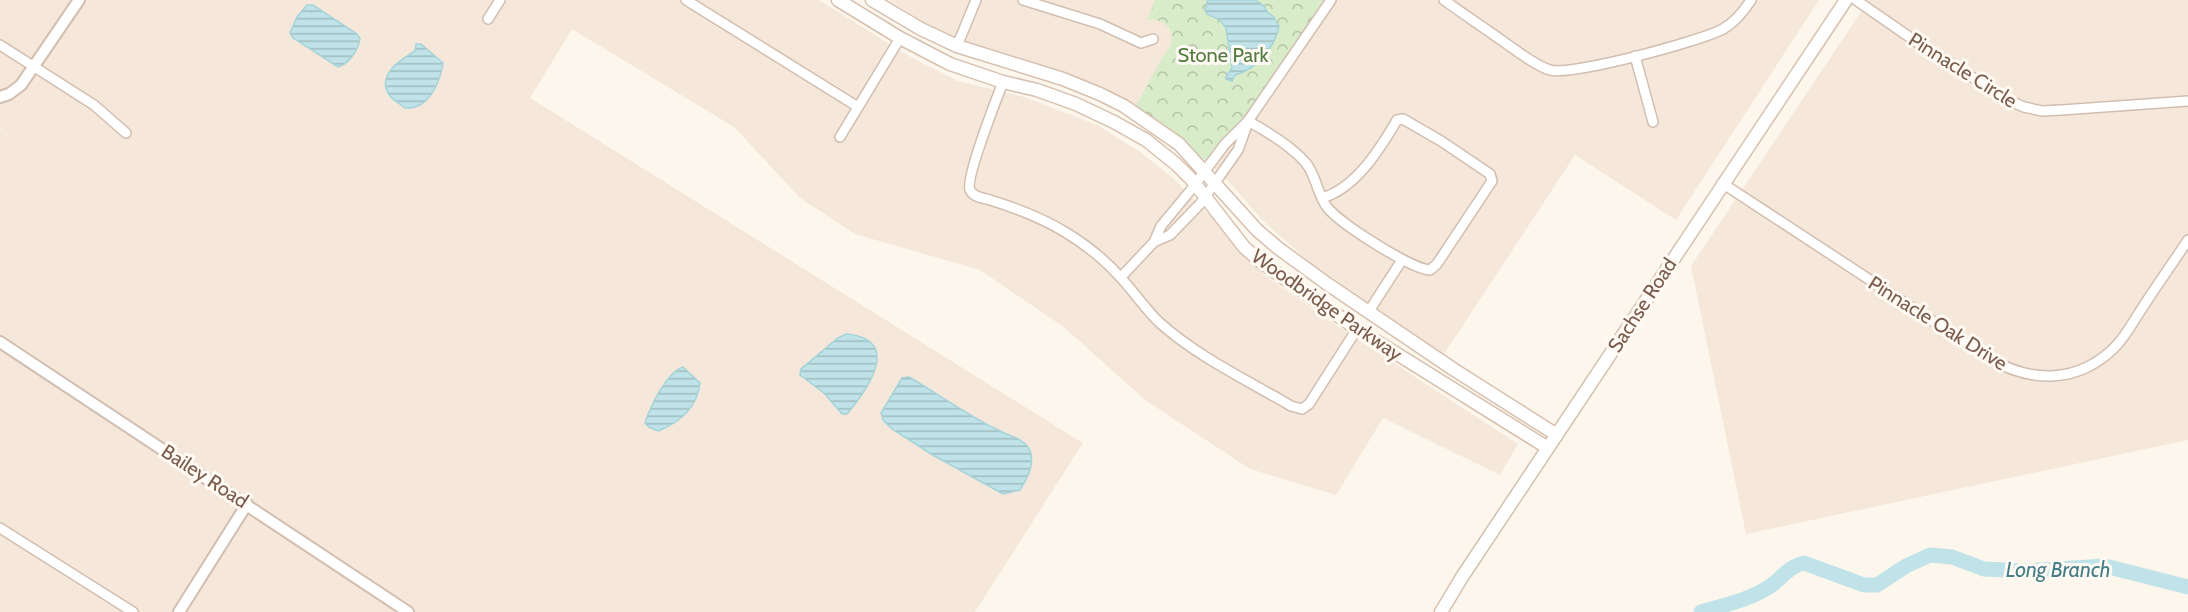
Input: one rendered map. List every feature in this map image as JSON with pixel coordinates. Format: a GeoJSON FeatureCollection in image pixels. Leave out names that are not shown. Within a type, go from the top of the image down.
{"type":"FeatureCollection","features":[{"type":"Feature","properties":{"kind":"main road","name":"Woodbridge Parkway"},"geometry":{"type":"LineString","coordinates":[[838,0],[900,38],[950,64],[1066,101],[1114,122],[1146,140],[1176,164],[1196,184],[1244,247],[1261,262],[1357,329],[1548,448]]}},
{"type":"Feature","properties":{"kind":"main road","name":"Woodbridge Parkway"},"geometry":{"type":"LineString","coordinates":[[872,0],[921,29],[957,46],[1063,79],[1124,106],[1179,144],[1264,236],[1326,283],[1557,435]]}},
{"type":"Feature","properties":{"kind":"main road","name":"Sachse Road"},"geometry":{"type":"LineString","coordinates":[[1441,612],[1722,183],[1846,0]]}},
{"type":"Feature","properties":{"kind":"street"},"geometry":{"type":"LineString","coordinates":[[0,97],[9,94],[21,85],[79,0]]}},
{"type":"Feature","properties":{"kind":"street"},"geometry":{"type":"LineString","coordinates":[[488,19],[500,0]]}},
{"type":"Feature","properties":{"kind":"street"},"geometry":{"type":"LineString","coordinates":[[687,0],[703,4],[858,107]]}},
{"type":"Feature","properties":{"kind":"street"},"geometry":{"type":"LineString","coordinates":[[957,46],[976,0]]}},
{"type":"Feature","properties":{"kind":"street"},"geometry":{"type":"LineString","coordinates":[[1023,0],[1100,24],[1141,43],[1153,39]]}},
{"type":"Feature","properties":{"kind":"street"},"geometry":{"type":"LineString","coordinates":[[1121,277],[1154,242],[1161,226],[1226,144],[1248,121],[1331,0]]}},
{"type":"Feature","properties":{"kind":"street"},"geometry":{"type":"LineString","coordinates":[[1444,0],[1530,60],[1550,70],[1571,71],[1635,56],[1722,29],[1744,11],[1751,0]]}},
{"type":"Feature","properties":{"kind":"street","name":"Pinnacle Circle"},"geometry":{"type":"LineString","coordinates":[[1856,0],[1989,89],[2024,107],[2042,111],[2188,101]]}},
{"type":"Feature","properties":{"kind":"street"},"geometry":{"type":"LineString","coordinates":[[840,137],[900,38]]}},
{"type":"Feature","properties":{"kind":"street"},"geometry":{"type":"LineString","coordinates":[[0,45],[94,105],[126,133]]}},
{"type":"Feature","properties":{"kind":"street"},"geometry":{"type":"LineString","coordinates":[[1635,56],[1653,122]]}},
{"type":"Feature","properties":{"kind":"street"},"geometry":{"type":"LineString","coordinates":[[1003,82],[972,171],[969,187],[971,192],[1009,206],[1058,228],[1076,239],[1121,277],[1141,304],[1173,333],[1198,351],[1302,409],[1309,404],[1357,329]]}},
{"type":"Feature","properties":{"kind":"street"},"geometry":{"type":"LineString","coordinates":[[1248,121],[1286,145],[1310,167],[1322,198],[1328,209],[1402,260],[1422,270],[1430,270],[1437,264],[1489,189],[1492,181],[1490,174],[1403,119],[1397,120],[1376,152],[1345,187],[1322,198]]}},
{"type":"Feature","properties":{"kind":"street"},"geometry":{"type":"LineString","coordinates":[[1154,242],[1170,235],[1206,197],[1238,150],[1248,121]]}},
{"type":"Feature","properties":{"kind":"street","name":"Pinnacle Oak Drive"},"geometry":{"type":"LineString","coordinates":[[1722,183],[2002,366],[2026,375],[2041,377],[2071,373],[2085,368],[2099,361],[2117,345],[2188,240]]}},
{"type":"Feature","properties":{"kind":"street"},"geometry":{"type":"LineString","coordinates":[[1369,311],[1402,260]]}},
{"type":"Feature","properties":{"kind":"street","name":"Bailey Road"},"geometry":{"type":"LineString","coordinates":[[0,342],[408,612]]}},
{"type":"Feature","properties":{"kind":"street"},"geometry":{"type":"LineString","coordinates":[[179,612],[248,504]]}},
{"type":"Feature","properties":{"kind":"street"},"geometry":{"type":"LineString","coordinates":[[0,528],[134,612]]}},
{"type":"Feature","properties":{"kind":"shaded area"},"geometry":{"type":"Polygon","coordinates":[[[0,0],[819,0],[907,55],[958,81],[1024,97],[1097,125],[1140,152],[1173,178],[1230,236],[1263,274],[1337,326],[1518,444],[1500,475],[1383,418],[1336,495],[1250,469],[1145,400],[1065,328],[980,270],[855,234],[800,198],[734,127],[572,29],[530,98],[1083,443],[975,612],[0,612],[0,129],[8,134],[0,128],[0,0]]]}},
{"type":"Feature","properties":{"kind":"shaded area"},"geometry":{"type":"Polygon","coordinates":[[[889,0],[1819,0],[1676,220],[1575,155],[1444,354],[1312,264],[1264,222],[1228,181],[1172,133],[1098,88],[1070,75],[988,50],[940,32],[889,0]]]}},
{"type":"Feature","properties":{"kind":"shaded area"},"geometry":{"type":"Polygon","coordinates":[[[1869,0],[2188,0],[2188,440],[1746,534],[1691,266],[1869,0]]]}},
{"type":"Feature","properties":{"kind":"green space","name":"Stone Park"},"geometry":{"type":"Polygon","coordinates":[[[1155,0],[1324,0],[1242,123],[1207,160],[1201,158],[1172,133],[1135,107],[1172,41],[1171,31],[1165,24],[1157,20],[1147,20],[1155,0]]]}},
{"type":"Feature","properties":{"kind":"water"},"geometry":{"type":"Polygon","coordinates":[[[1208,0],[1255,0],[1264,6],[1279,26],[1269,50],[1257,63],[1235,75],[1232,81],[1226,79],[1232,68],[1226,28],[1220,20],[1207,14],[1205,10],[1208,0]]]}},
{"type":"Feature","properties":{"kind":"water"},"geometry":{"type":"Polygon","coordinates":[[[307,5],[313,5],[357,34],[360,39],[357,48],[346,63],[338,67],[293,38],[290,33],[297,17],[307,5]]]}},
{"type":"Feature","properties":{"kind":"water"},"geometry":{"type":"Polygon","coordinates":[[[416,44],[421,44],[443,63],[436,87],[426,100],[420,105],[405,108],[390,96],[385,82],[391,69],[415,51],[416,44]]]}},
{"type":"Feature","properties":{"kind":"water"},"geometry":{"type":"Polygon","coordinates":[[[846,334],[863,338],[873,345],[877,355],[876,366],[864,392],[847,414],[842,414],[824,393],[800,375],[801,369],[846,334]]]}},
{"type":"Feature","properties":{"kind":"water"},"geometry":{"type":"Polygon","coordinates":[[[683,367],[700,383],[695,400],[686,413],[674,423],[658,431],[649,427],[645,423],[660,391],[671,376],[683,367]]]}},
{"type":"Feature","properties":{"kind":"water"},"geometry":{"type":"Polygon","coordinates":[[[909,377],[974,417],[1017,438],[1028,447],[1032,464],[1020,490],[1003,494],[931,454],[892,429],[883,420],[881,413],[902,378],[909,377]]]}},
{"type":"Feature","properties":{"kind":"waterway","name":"Long Branch"},"geometry":{"type":"LineString","coordinates":[[1701,612],[1753,595],[1769,587],[1794,567],[1804,563],[1864,585],[1877,585],[1906,566],[1930,555],[1952,557],[1984,569],[2026,571],[2105,566],[2188,587]]}}]}
